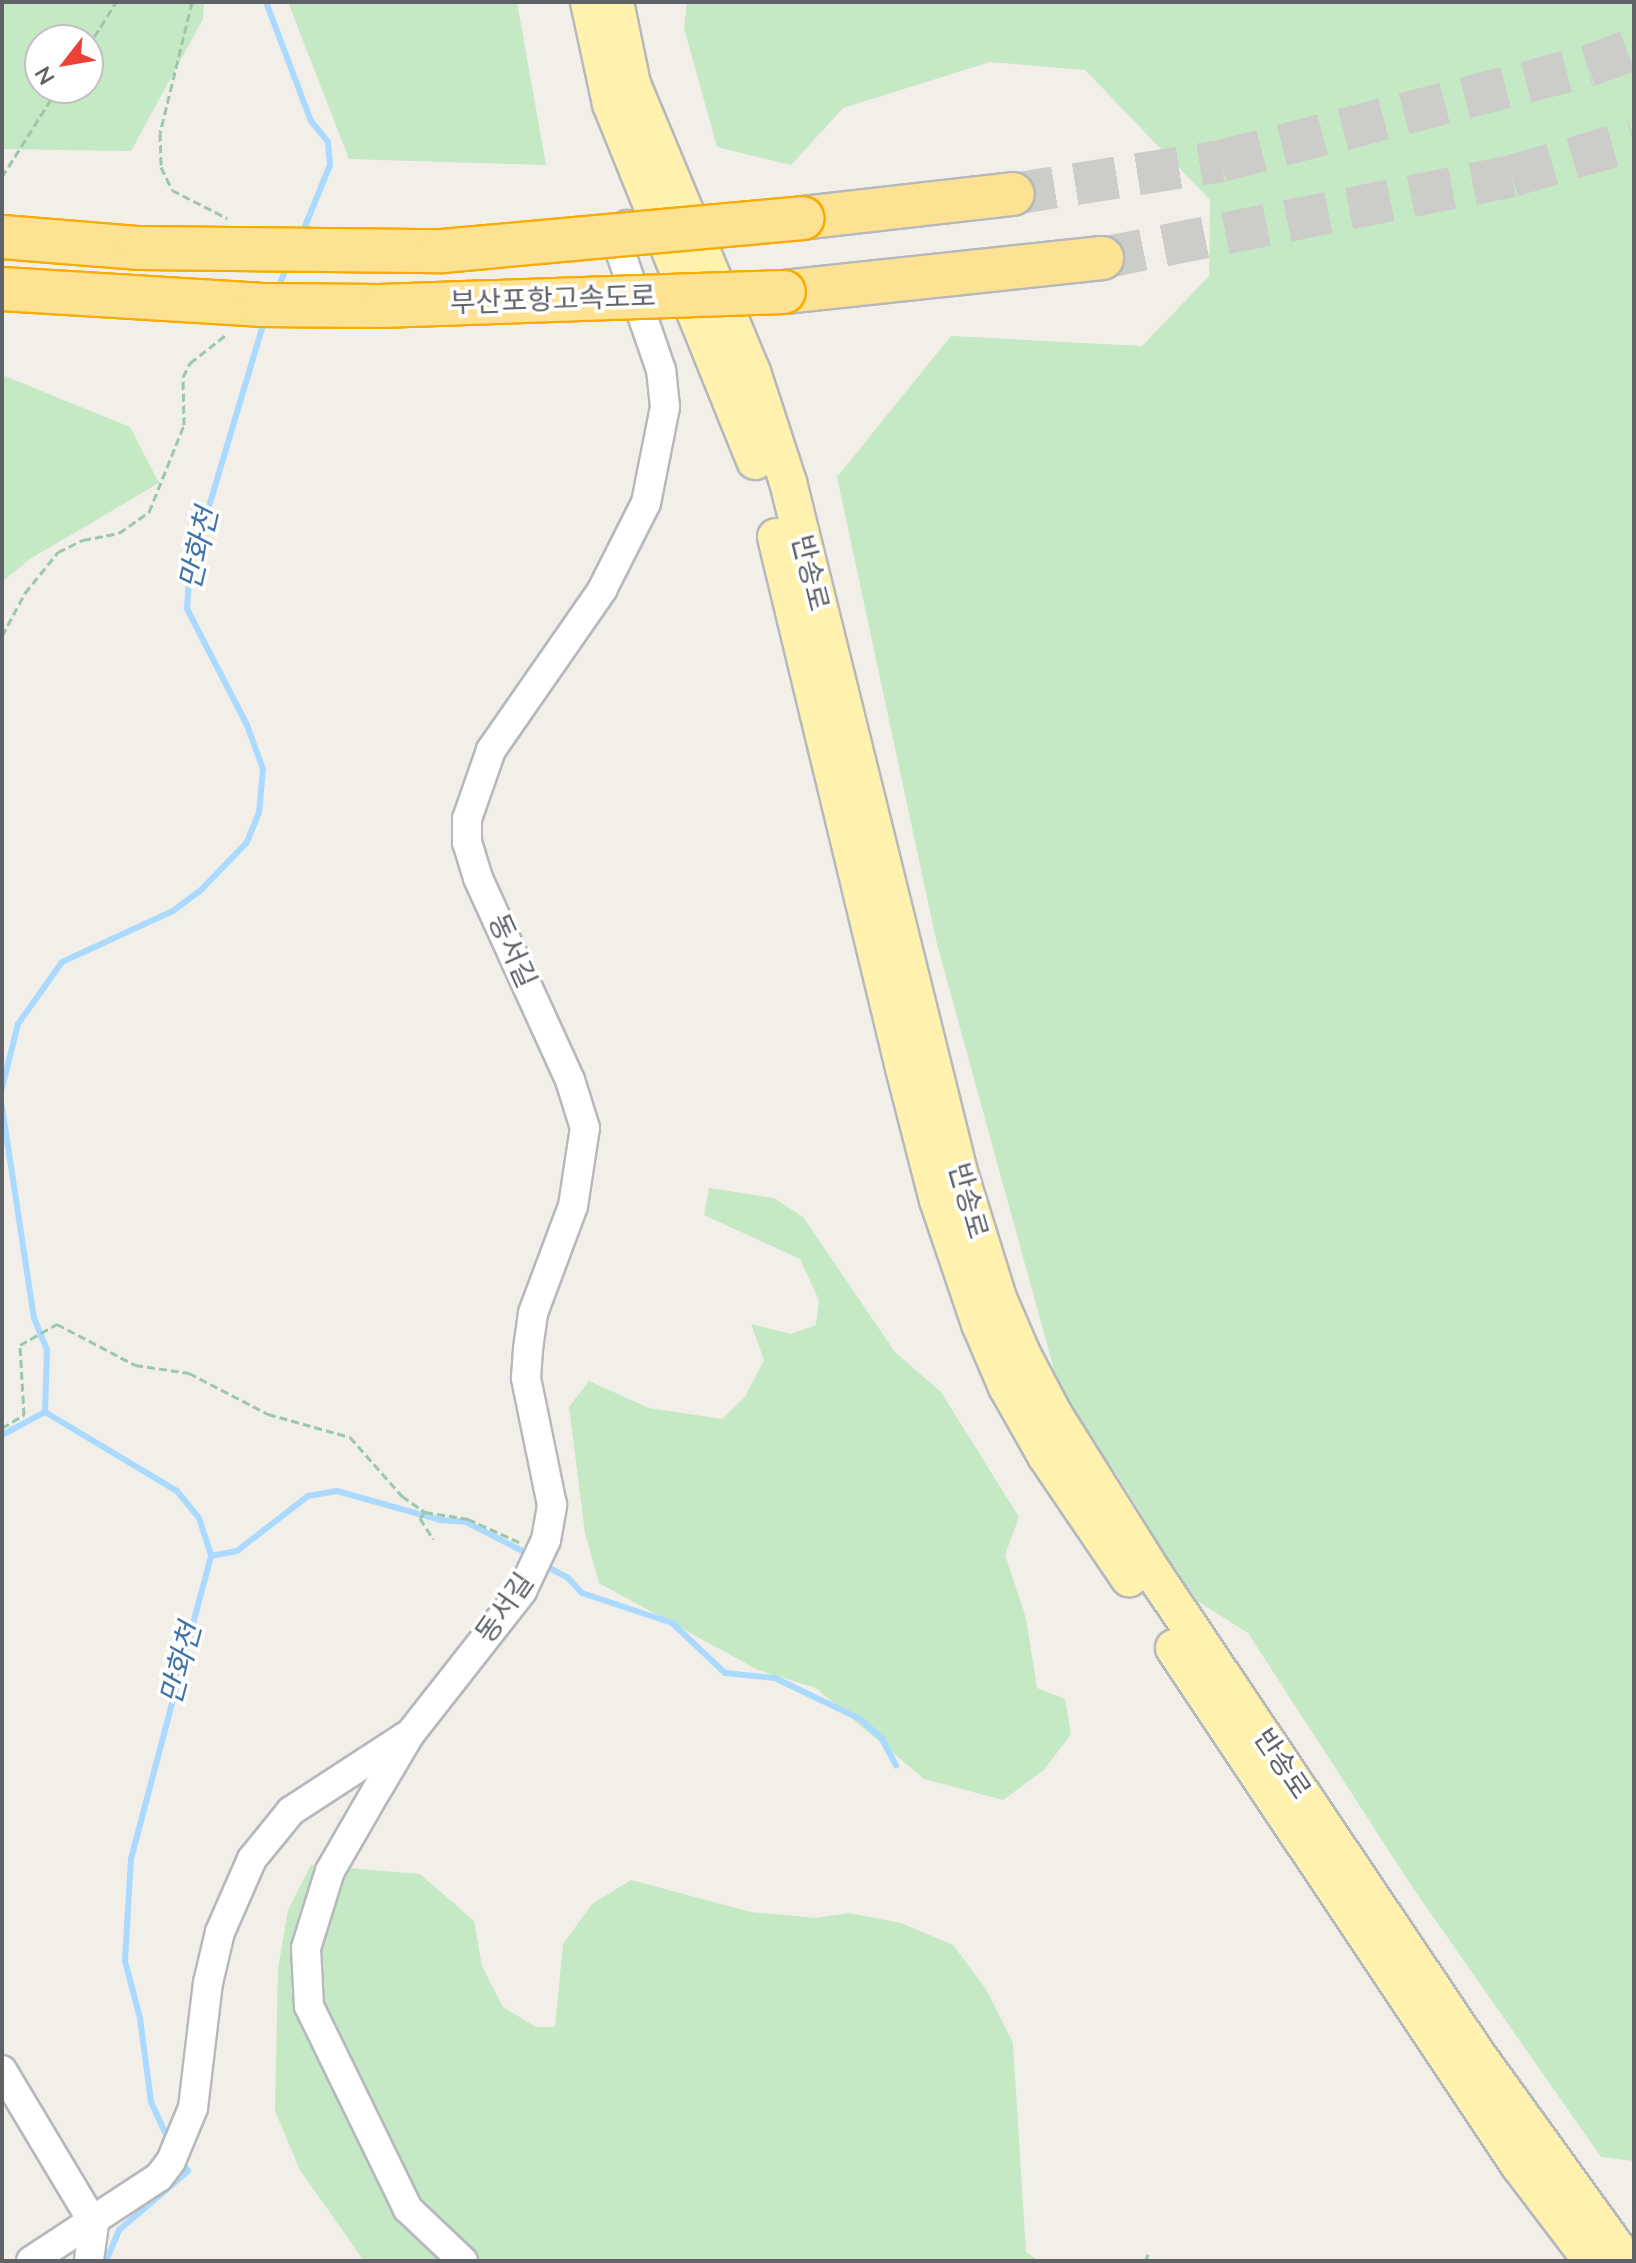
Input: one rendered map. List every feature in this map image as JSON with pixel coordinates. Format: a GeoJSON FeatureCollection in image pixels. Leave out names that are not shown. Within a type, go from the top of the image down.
{"type":"FeatureCollection","features":[{"type":"Feature","properties":{"kind":"highway","name":"부산포항고속도로"},"geometry":{"type":"LineString","coordinates":[[2,237],[170,249],[442,251],[802,218],[1013,194]]}},
{"type":"Feature","properties":{"kind":"highway","name":"부산포항고속도로"},"geometry":{"type":"LineString","coordinates":[[2,289],[260,305],[380,306],[784,292],[1102,258]]}},
{"type":"Feature","properties":{"kind":"main road","name":"반송로"},"geometry":{"type":"LineString","coordinates":[[589,2],[611,104],[752,372],[788,482],[959,1172],[984,1259],[1023,1356],[1053,1413],[1154,1574],[1615,2255]]}},
{"type":"Feature","properties":{"kind":"main road","name":"반송로"},"geometry":{"type":"LineString","coordinates":[[615,2],[632,84],[667,208]]}},
{"type":"Feature","properties":{"kind":"street","name":"동서길"},"geometry":{"type":"LineString","coordinates":[[463,2261],[408,2209],[309,2006],[306,1948],[330,1871],[410,1734],[522,1591],[538,1558],[552,1505],[526,1378],[528,1349],[533,1313],[573,1206],[585,1128],[570,1080],[478,878],[467,819],[491,750],[602,590],[646,503],[665,407],[661,370],[618,234],[667,208]]}},
{"type":"Feature","properties":{"kind":"street","name":"동서길"},"geometry":{"type":"LineString","coordinates":[[31,2261],[94,2224],[159,2177],[177,2153],[193,2108],[208,1983],[233,1896],[272,1829],[314,1793],[410,1734]]}},
{"type":"Feature","properties":{"kind":"street"},"geometry":{"type":"LineString","coordinates":[[356,1767],[366,1771],[378,1788]]}},
{"type":"Feature","properties":{"kind":"street"},"geometry":{"type":"LineString","coordinates":[[2,2070],[94,2224],[89,2261]]}},
{"type":"Feature","properties":{"kind":"path"},"geometry":{"type":"LineString","coordinates":[[102,24],[116,2]]}},
{"type":"Feature","properties":{"kind":"path"},"geometry":{"type":"LineString","coordinates":[[192,2],[160,133],[161,167],[172,190],[236,225]]}},
{"type":"Feature","properties":{"kind":"path"},"geometry":{"type":"LineString","coordinates":[[2,177],[48,104]]}},
{"type":"Feature","properties":{"kind":"path"},"geometry":{"type":"LineString","coordinates":[[2,636],[25,593],[58,552],[83,540],[119,533],[149,512],[184,425],[183,377],[190,363],[227,336],[232,323]]}},
{"type":"Feature","properties":{"kind":"path"},"geometry":{"type":"LineString","coordinates":[[2,1428],[24,1415],[20,1345],[46,1327],[57,1324],[135,1365],[189,1373],[306,1429],[350,1437],[402,1496],[425,1512],[468,1519],[538,1558]]}},
{"type":"Feature","properties":{"kind":"path"},"geometry":{"type":"LineString","coordinates":[[425,1512],[420,1518],[433,1539]]}},
{"type":"Feature","properties":{"kind":"path"},"geometry":{"type":"LineString","coordinates":[[1146,2261],[1148,2254]]}},
{"type":"Feature","properties":{"kind":"green space"},"geometry":{"type":"Polygon","coordinates":[[[2,2],[204,2],[203,19],[131,151],[2,149],[2,2]]]}},
{"type":"Feature","properties":{"kind":"green space"},"geometry":{"type":"Polygon","coordinates":[[[288,2],[517,2],[546,165],[349,159],[288,2]]]}},
{"type":"Feature","properties":{"kind":"green space"},"geometry":{"type":"Polygon","coordinates":[[[687,2],[1634,2],[1634,2161],[1601,2157],[1411,1885],[1248,1633],[1191,1597],[1118,1476],[1064,1406],[937,944],[837,477],[951,336],[1142,346],[1209,276],[1210,200],[1085,70],[990,62],[843,108],[791,165],[717,147],[684,28],[687,2]]]}},
{"type":"Feature","properties":{"kind":"green space"},"geometry":{"type":"Polygon","coordinates":[[[2,375],[130,427],[159,483],[30,559],[2,582],[2,375]]]}},
{"type":"Feature","properties":{"kind":"green space"},"geometry":{"type":"Polygon","coordinates":[[[709,1188],[774,1198],[803,1217],[895,1352],[941,1392],[1019,1517],[1005,1555],[1026,1618],[1037,1688],[1065,1699],[1071,1734],[1044,1770],[1003,1800],[924,1779],[816,1688],[758,1670],[599,1583],[585,1533],[569,1407],[589,1381],[649,1408],[722,1419],[745,1397],[764,1360],[751,1324],[791,1334],[816,1325],[819,1300],[800,1259],[704,1215],[709,1188]]]}},
{"type":"Feature","properties":{"kind":"green space"},"geometry":{"type":"Polygon","coordinates":[[[311,1865],[420,1874],[474,1921],[482,1966],[503,2007],[536,2027],[555,2027],[563,1944],[592,1904],[631,1880],[751,1912],[816,1918],[849,1913],[901,1923],[953,1945],[986,1989],[1013,2043],[1026,2252],[1039,2261],[364,2261],[300,2170],[275,2111],[278,1969],[288,1910],[311,1865]]]}},
{"type":"Feature","properties":{"kind":"waterway","name":"만화천"},"geometry":{"type":"LineString","coordinates":[[266,2],[311,121],[328,142],[330,165],[301,236]]}},
{"type":"Feature","properties":{"kind":"waterway","name":"만화천"},"geometry":{"type":"LineString","coordinates":[[277,290],[288,264]]}},
{"type":"Feature","properties":{"kind":"waterway","name":"만화천"},"geometry":{"type":"LineString","coordinates":[[2,1088],[18,1024],[62,962],[173,911],[202,889],[247,842],[259,813],[263,769],[247,725],[187,609],[190,570],[265,319]]}},
{"type":"Feature","properties":{"kind":"waterway","name":"만화천"},"geometry":{"type":"LineString","coordinates":[[2,1107],[34,1318],[47,1350],[45,1412],[177,1491],[199,1518],[211,1556],[131,1859],[125,1961],[140,2018],[151,2102],[169,2141]]}},
{"type":"Feature","properties":{"kind":"waterway"},"geometry":{"type":"LineString","coordinates":[[2,1435],[45,1412]]}},
{"type":"Feature","properties":{"kind":"waterway"},"geometry":{"type":"LineString","coordinates":[[211,1556],[237,1551],[308,1496],[337,1491],[440,1520],[466,1522],[530,1555]]}},
{"type":"Feature","properties":{"kind":"waterway"},"geometry":{"type":"LineString","coordinates":[[542,1564],[568,1578],[582,1593],[672,1623],[725,1673],[775,1678],[860,1719],[882,1739],[896,1765]]}},
{"type":"Feature","properties":{"kind":"waterway","name":"만화천"},"geometry":{"type":"LineString","coordinates":[[106,2261],[119,2230],[188,2171],[182,2161]]}},
{"type":"Feature","properties":{"kind":"tunnel"},"geometry":{"type":"LineString","coordinates":[[1013,194],[1221,161],[1588,66],[1634,49]]}},
{"type":"Feature","properties":{"kind":"tunnel"},"geometry":{"type":"LineString","coordinates":[[1102,258],[1512,176],[1634,140]]}}]}
